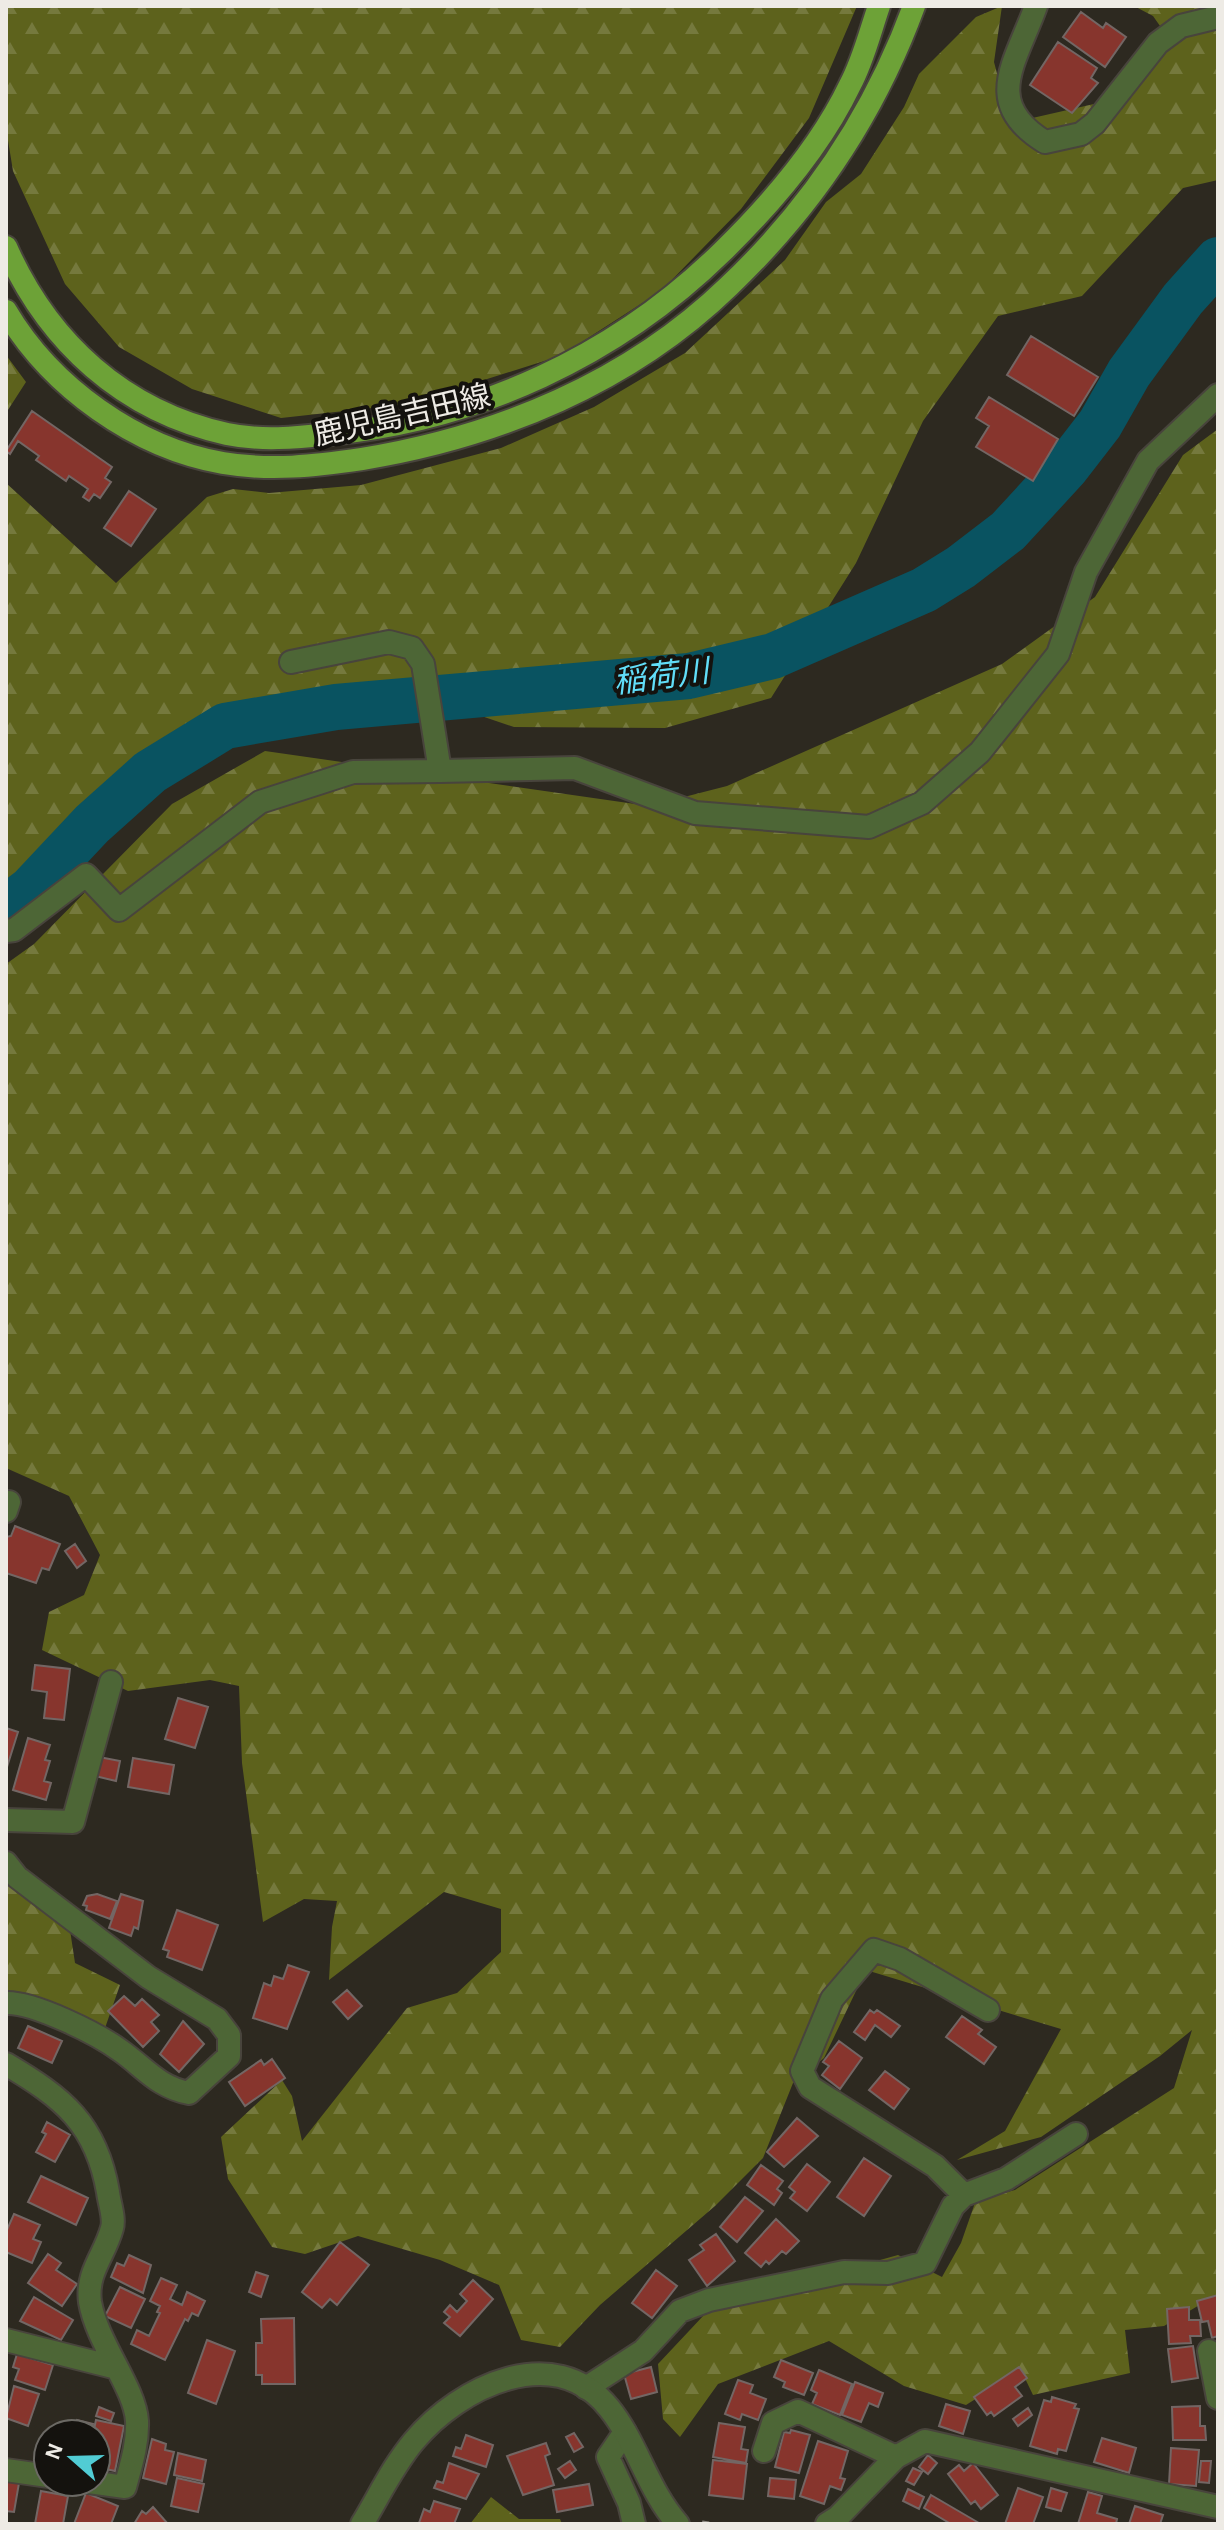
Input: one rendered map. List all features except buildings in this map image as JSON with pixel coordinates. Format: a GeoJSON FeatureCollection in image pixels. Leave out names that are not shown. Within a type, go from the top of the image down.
{"type":"FeatureCollection","features":[{"type":"Feature","properties":{"kind":"main road","name":"鹿児島吉田線"},"geometry":{"type":"LineString","coordinates":[[6,247],[22,284],[89,368],[118,389],[175,417],[228,434],[279,439],[402,425],[505,393],[573,362],[639,322],[720,255],[766,207],[821,135],[851,84],[879,6]]}},
{"type":"Feature","properties":{"kind":"main road","name":"鹿児島吉田線"},"geometry":{"type":"LineString","coordinates":[[6,311],[33,350],[61,379],[97,408],[150,439],[222,463],[308,467],[445,442],[516,419],[607,377],[727,288],[783,230],[834,164],[871,107],[914,6]]}},
{"type":"Feature","properties":{"kind":"street"},"geometry":{"type":"LineString","coordinates":[[1036,6],[1010,75],[1007,96],[1011,113],[1024,129],[1045,142],[1081,134],[1095,123],[1158,43],[1181,26],[1218,17]]}},
{"type":"Feature","properties":{"kind":"street"},"geometry":{"type":"LineString","coordinates":[[6,931],[14,930],[86,875],[119,910],[260,802],[353,772],[437,762],[575,768],[695,813],[869,827],[922,803],[980,752],[1058,654],[1086,572],[1148,461],[1218,395]]}},
{"type":"Feature","properties":{"kind":"street"},"geometry":{"type":"LineString","coordinates":[[291,662],[389,642],[412,648],[423,664],[437,762]]}},
{"type":"Feature","properties":{"kind":"street"},"geometry":{"type":"LineString","coordinates":[[6,1820],[73,1822],[111,1682]]}},
{"type":"Feature","properties":{"kind":"street"},"geometry":{"type":"LineString","coordinates":[[6,1863],[17,1877],[148,1977],[217,2019],[229,2035],[229,2056],[189,2093],[170,2089],[120,2050],[42,2009],[6,2003]]}},
{"type":"Feature","properties":{"kind":"street"},"geometry":{"type":"LineString","coordinates":[[964,2195],[935,2166],[810,2087],[802,2071],[832,1999],[874,1950],[900,1959],[988,2010]]}},
{"type":"Feature","properties":{"kind":"street"},"geometry":{"type":"LineString","coordinates":[[6,2064],[67,2103],[86,2128],[103,2167],[113,2226],[89,2276],[90,2302],[113,2367],[137,2418],[136,2448],[125,2487],[112,2485]]}},
{"type":"Feature","properties":{"kind":"street"},"geometry":{"type":"LineString","coordinates":[[586,2388],[643,2351],[680,2311],[709,2300],[844,2272],[888,2273],[925,2263],[953,2206],[964,2195],[1006,2179],[1076,2134]]}},
{"type":"Feature","properties":{"kind":"street"},"geometry":{"type":"LineString","coordinates":[[6,2340],[113,2367]]}},
{"type":"Feature","properties":{"kind":"street"},"geometry":{"type":"LineString","coordinates":[[1209,2351],[1218,2398]]}},
{"type":"Feature","properties":{"kind":"street"},"geometry":{"type":"LineString","coordinates":[[362,2524],[416,2439],[474,2390],[500,2379],[537,2373],[586,2388],[608,2407],[625,2432],[647,2480],[678,2524]]}},
{"type":"Feature","properties":{"kind":"street"},"geometry":{"type":"LineString","coordinates":[[764,2451],[773,2423],[798,2411],[896,2457]]}},
{"type":"Feature","properties":{"kind":"street"},"geometry":{"type":"LineString","coordinates":[[625,2432],[608,2457],[629,2503],[634,2524]]}},
{"type":"Feature","properties":{"kind":"street"},"geometry":{"type":"LineString","coordinates":[[827,2524],[838,2517],[896,2457],[925,2441],[1218,2507]]}},
{"type":"Feature","properties":{"kind":"street"},"geometry":{"type":"LineString","coordinates":[[6,2470],[32,2474]]}},
{"type":"Feature","properties":{"kind":"green space"},"geometry":{"type":"Polygon","coordinates":[[[6,6],[857,6],[809,118],[741,209],[661,291],[560,356],[408,404],[281,418],[192,389],[119,347],[65,284],[13,171],[6,128],[6,6]]]}},
{"type":"Feature","properties":{"kind":"green space"},"geometry":{"type":"Polygon","coordinates":[[[1002,6],[994,62],[1010,123],[1107,101],[1172,43],[1153,16],[1134,6],[1218,6],[1218,180],[1183,188],[1082,296],[998,316],[923,421],[856,563],[771,698],[665,728],[514,727],[387,684],[282,695],[173,743],[12,887],[6,885],[6,483],[116,583],[207,497],[233,489],[269,493],[361,485],[501,448],[594,407],[685,353],[785,260],[826,202],[861,174],[904,107],[919,74],[976,17],[1002,6]]]}},
{"type":"Feature","properties":{"kind":"green space"},"geometry":{"type":"Polygon","coordinates":[[[6,355],[26,382],[6,413],[6,355]]]}},
{"type":"Feature","properties":{"kind":"green space"},"geometry":{"type":"Polygon","coordinates":[[[1218,429],[1218,2294],[1164,2326],[1125,2330],[1130,2373],[1033,2395],[1021,2370],[966,2405],[904,2386],[829,2341],[718,2384],[680,2437],[663,2419],[658,2364],[704,2315],[776,2289],[898,2255],[942,2277],[961,2243],[976,2200],[1015,2190],[1174,2088],[1192,2030],[1160,2056],[1041,2137],[957,2160],[1005,2131],[1061,2029],[866,1970],[824,2058],[793,2083],[763,2158],[715,2206],[600,2305],[560,2347],[521,2340],[499,2285],[440,2260],[358,2236],[305,2254],[272,2247],[228,2179],[221,2137],[282,2080],[292,2096],[302,2141],[407,2008],[457,1993],[501,1952],[501,1909],[444,1892],[329,1980],[337,1901],[304,1899],[263,1922],[242,1763],[239,1686],[210,1680],[128,1691],[42,1650],[49,1612],[84,1595],[100,1555],[69,1496],[6,1468],[6,964],[34,944],[172,804],[265,751],[649,806],[727,786],[1002,664],[1095,597],[1183,455],[1218,429]]]}},
{"type":"Feature","properties":{"kind":"green space"},"geometry":{"type":"Polygon","coordinates":[[[6,1878],[70,1930],[75,1963],[120,1985],[105,2028],[27,1993],[6,1994],[6,1878]]]}},
{"type":"Feature","properties":{"kind":"green space"},"geometry":{"type":"Polygon","coordinates":[[[491,2497],[519,2519],[560,2519],[562,2524],[470,2524],[491,2497]]]}},
{"type":"Feature","properties":{"kind":"waterway","name":"稲荷川"},"geometry":{"type":"LineString","coordinates":[[6,908],[31,889],[92,824],[150,772],[225,726],[336,707],[689,676],[773,656],[924,590],[961,567],[1008,531],[1066,468],[1100,424],[1129,373],[1183,299],[1218,260]]}}]}
